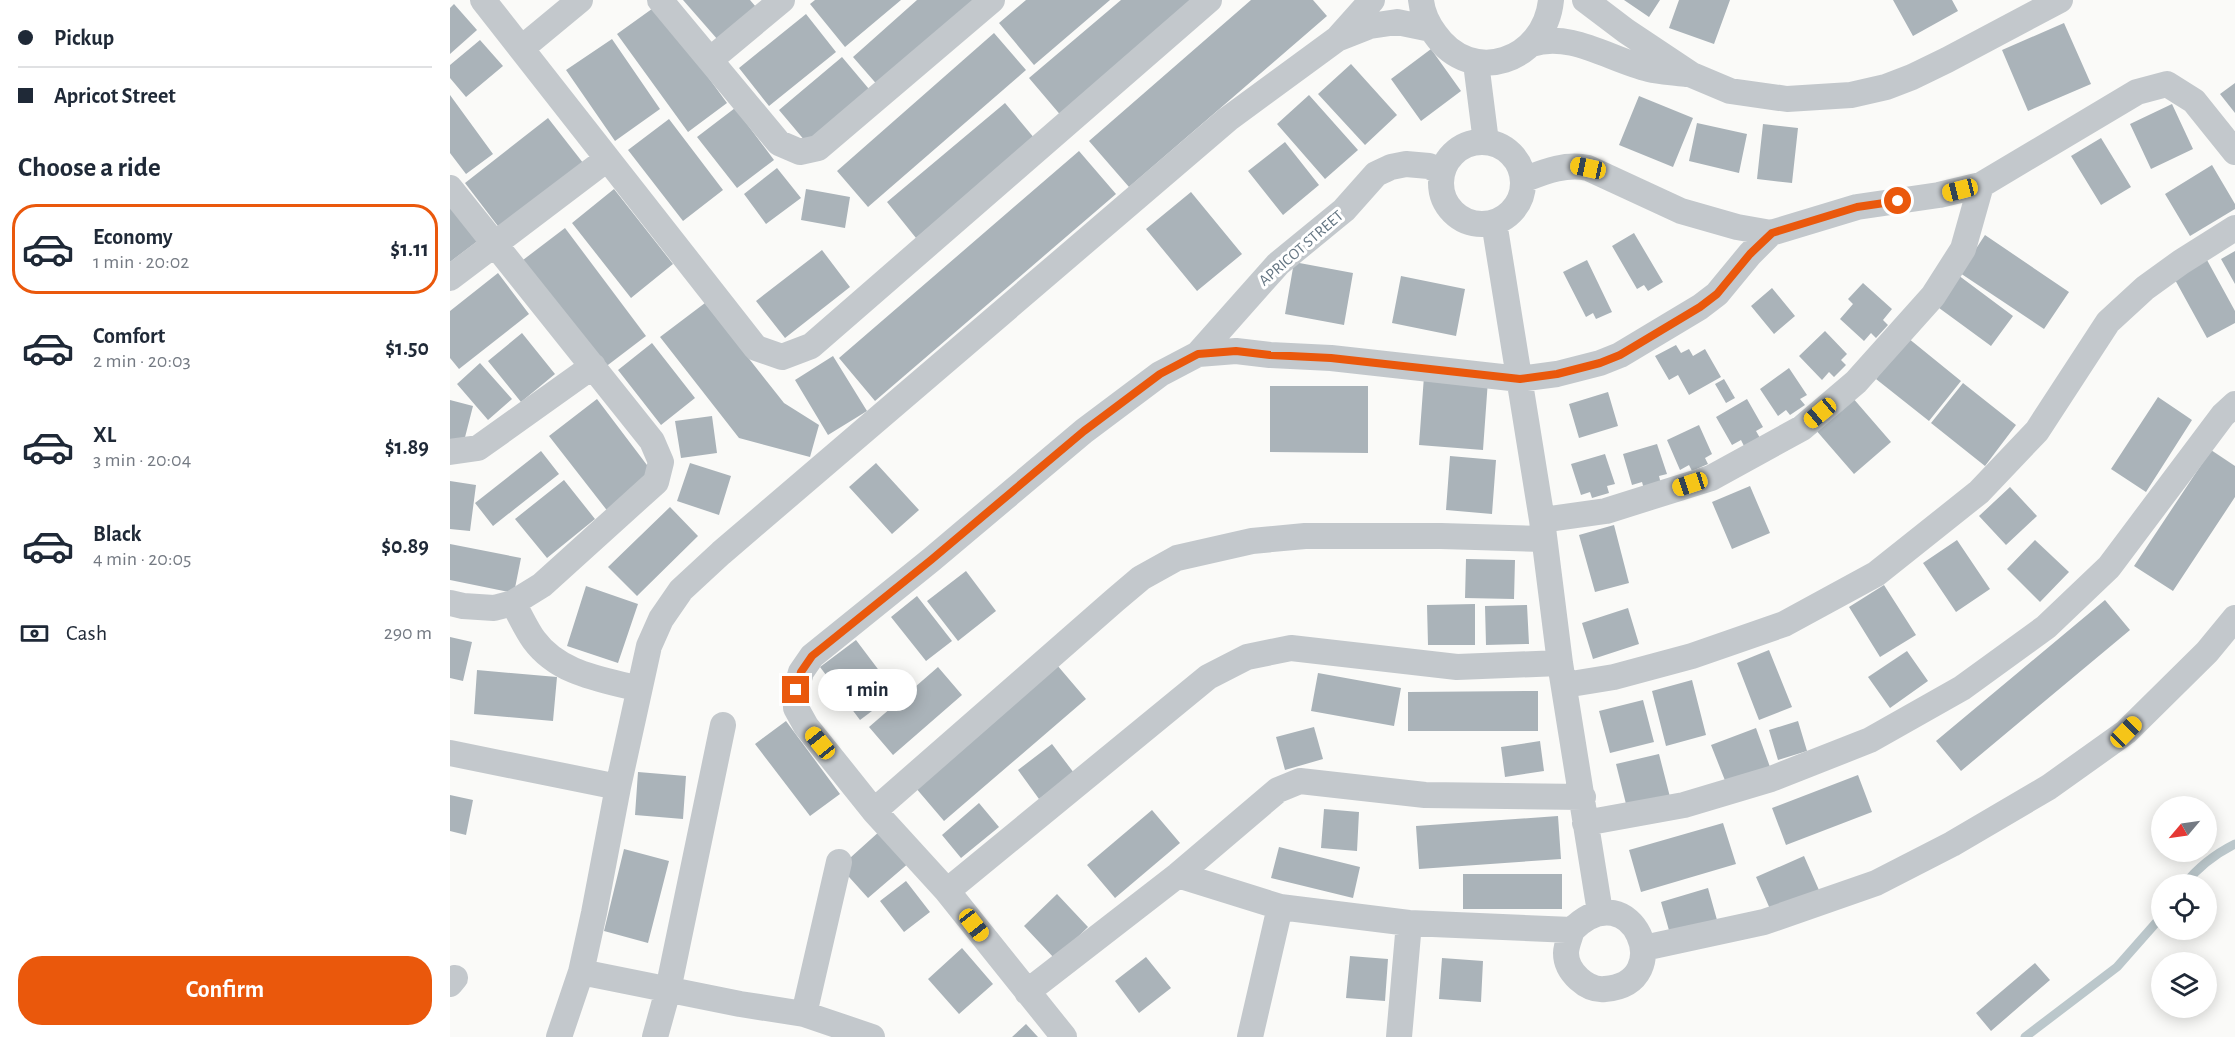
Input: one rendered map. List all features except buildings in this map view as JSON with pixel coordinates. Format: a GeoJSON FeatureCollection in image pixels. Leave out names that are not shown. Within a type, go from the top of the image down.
{"type":"FeatureCollection","features":[{"type":"Feature","properties":{"kind":"street"},"geometry":{"type":"LineString","coordinates":[[483,0],[756,348],[782,357],[811,346],[1209,0]]}},
{"type":"Feature","properties":{"kind":"street"},"geometry":{"type":"LineString","coordinates":[[522,48],[580,0]]}},
{"type":"Feature","properties":{"kind":"street"},"geometry":{"type":"LineString","coordinates":[[660,0],[779,143],[800,152],[819,148],[992,0]]}},
{"type":"Feature","properties":{"kind":"street"},"geometry":{"type":"LineString","coordinates":[[710,60],[782,0]]}},
{"type":"Feature","properties":{"kind":"street"},"geometry":{"type":"LineString","coordinates":[[559,1037],[580,972],[594,913],[618,787],[649,646],[661,619],[681,590],[721,553],[1228,119],[1337,39],[1372,0]]}},
{"type":"Feature","properties":{"kind":"street"},"geometry":{"type":"LineString","coordinates":[[1421,0],[1422,10],[1441,43],[1454,54],[1476,63],[1494,62],[1518,53],[1531,44],[1545,27],[1550,15],[1551,0]]}},
{"type":"Feature","properties":{"kind":"street"},"geometry":{"type":"LineString","coordinates":[[1585,0],[1626,31],[1692,75],[1730,91],[1787,99],[1851,95],[1886,87],[1912,77],[2060,0]]}},
{"type":"Feature","properties":{"kind":"street"},"geometry":{"type":"LineString","coordinates":[[1337,39],[1370,26],[1397,22],[1431,29]]}},
{"type":"Feature","properties":{"kind":"street"},"geometry":{"type":"LineString","coordinates":[[1531,44],[1543,40],[1574,43],[1649,69],[1692,75]]}},
{"type":"Feature","properties":{"kind":"street"},"geometry":{"type":"LineString","coordinates":[[1476,63],[1486,142]]}},
{"type":"Feature","properties":{"kind":"street"},"geometry":{"type":"LineString","coordinates":[[1198,354],[1236,351],[1331,358],[1520,379],[1578,369],[1600,363],[1633,348],[1700,307],[1717,294],[1750,254],[1772,233],[1857,207],[1939,195],[1981,185],[2137,92],[2167,84],[2194,101],[2235,152]]}},
{"type":"Feature","properties":{"kind":"street"},"geometry":{"type":"LineString","coordinates":[[1486,142],[1504,148],[1517,162],[1523,180],[1520,198],[1510,213],[1494,222],[1473,224],[1453,213],[1442,195],[1442,172],[1450,155],[1466,144],[1486,142]]}},
{"type":"Feature","properties":{"kind":"street"},"geometry":{"type":"LineString","coordinates":[[450,278],[607,159]]}},
{"type":"Feature","properties":{"kind":"street","name":"APRICOT STREET"},"geometry":{"type":"LineString","coordinates":[[874,810],[806,726],[796,708],[796,690],[801,672],[812,656],[931,560],[1084,431],[1160,374],[1198,354],[1278,264],[1344,210],[1376,174],[1391,167],[1406,164],[1429,166],[1442,172]]}},
{"type":"Feature","properties":{"kind":"street"},"geometry":{"type":"LineString","coordinates":[[1523,180],[1549,171],[1577,166],[1588,168],[1681,211],[1719,223],[1772,233]]}},
{"type":"Feature","properties":{"kind":"street"},"geometry":{"type":"LineString","coordinates":[[1065,1037],[947,891],[874,810],[1115,600],[1142,578],[1177,558],[1252,541],[1305,536],[1441,536],[1543,530],[1711,478],[1802,428],[1856,382],[1934,296],[1963,249],[1981,185]]}},
{"type":"Feature","properties":{"kind":"street"},"geometry":{"type":"LineString","coordinates":[[450,188],[652,441],[661,462],[656,482],[542,585],[513,603],[494,608],[450,603]]}},
{"type":"Feature","properties":{"kind":"street"},"geometry":{"type":"LineString","coordinates":[[1494,222],[1520,379],[1562,674],[1600,912]]}},
{"type":"Feature","properties":{"kind":"street"},"geometry":{"type":"LineString","coordinates":[[947,891],[1208,677],[1247,657],[1291,648],[1457,667],[1614,677],[1692,656],[1784,624],[1876,574],[1979,492],[2037,431],[2108,322],[2145,288],[2235,228]]}},
{"type":"Feature","properties":{"kind":"street"},"geometry":{"type":"LineString","coordinates":[[450,452],[478,448],[593,366]]}},
{"type":"Feature","properties":{"kind":"street"},"geometry":{"type":"LineString","coordinates":[[1585,823],[1684,805],[1771,779],[1870,740],[1962,688],[2046,627],[2109,567],[2223,416],[2235,404]]}},
{"type":"Feature","properties":{"kind":"street"},"geometry":{"type":"LineString","coordinates":[[513,603],[534,640],[555,663],[581,674],[639,689]]}},
{"type":"Feature","properties":{"kind":"street"},"geometry":{"type":"LineString","coordinates":[[1644,948],[1764,922],[1876,883],[1952,844],[2049,787],[2126,732],[2207,652],[2235,618]]}},
{"type":"Feature","properties":{"kind":"street"},"geometry":{"type":"LineString","coordinates":[[655,1037],[668,990],[723,725]]}},
{"type":"Feature","properties":{"kind":"street"},"geometry":{"type":"LineString","coordinates":[[450,753],[618,787]]}},
{"type":"Feature","properties":{"kind":"street"},"geometry":{"type":"LineString","coordinates":[[1027,992],[1178,875],[1278,790],[1300,781],[1425,795],[1583,797]]}},
{"type":"Feature","properties":{"kind":"street"},"geometry":{"type":"LineString","coordinates":[[804,1014],[839,862]]}},
{"type":"Feature","properties":{"kind":"street"},"geometry":{"type":"LineString","coordinates":[[1178,875],[1280,908],[1409,923],[1572,930]]}},
{"type":"Feature","properties":{"kind":"street"},"geometry":{"type":"LineString","coordinates":[[1250,1037],[1280,908]]}},
{"type":"Feature","properties":{"kind":"street"},"geometry":{"type":"LineString","coordinates":[[1600,912],[1620,915],[1637,928],[1644,948],[1639,972],[1621,988],[1596,990],[1575,977],[1566,954],[1572,930],[1584,918],[1600,912]]}},
{"type":"Feature","properties":{"kind":"street"},"geometry":{"type":"LineString","coordinates":[[1400,1037],[1409,923]]}},
{"type":"Feature","properties":{"kind":"street"},"geometry":{"type":"LineString","coordinates":[[580,972],[740,1004],[804,1014],[872,1037]]}},
{"type":"Feature","properties":{"kind":"waterway"},"geometry":{"type":"LineString","coordinates":[[2193,874],[2235,844]]}},
{"type":"Feature","properties":{"kind":"waterway"},"geometry":{"type":"LineString","coordinates":[[2025,1037],[2117,967],[2151,928]]}},
{"type":"Feature","properties":{"kind":"route"},"geometry":{"type":"LineString","coordinates":[[796,690],[801,672],[812,656],[931,560],[1084,431],[1160,374],[1198,354],[1236,351],[1331,358],[1520,379],[1557,374],[1600,363],[1620,355],[1700,307],[1717,294],[1750,254],[1772,233],[1857,207],[1898,201]]}}]}
